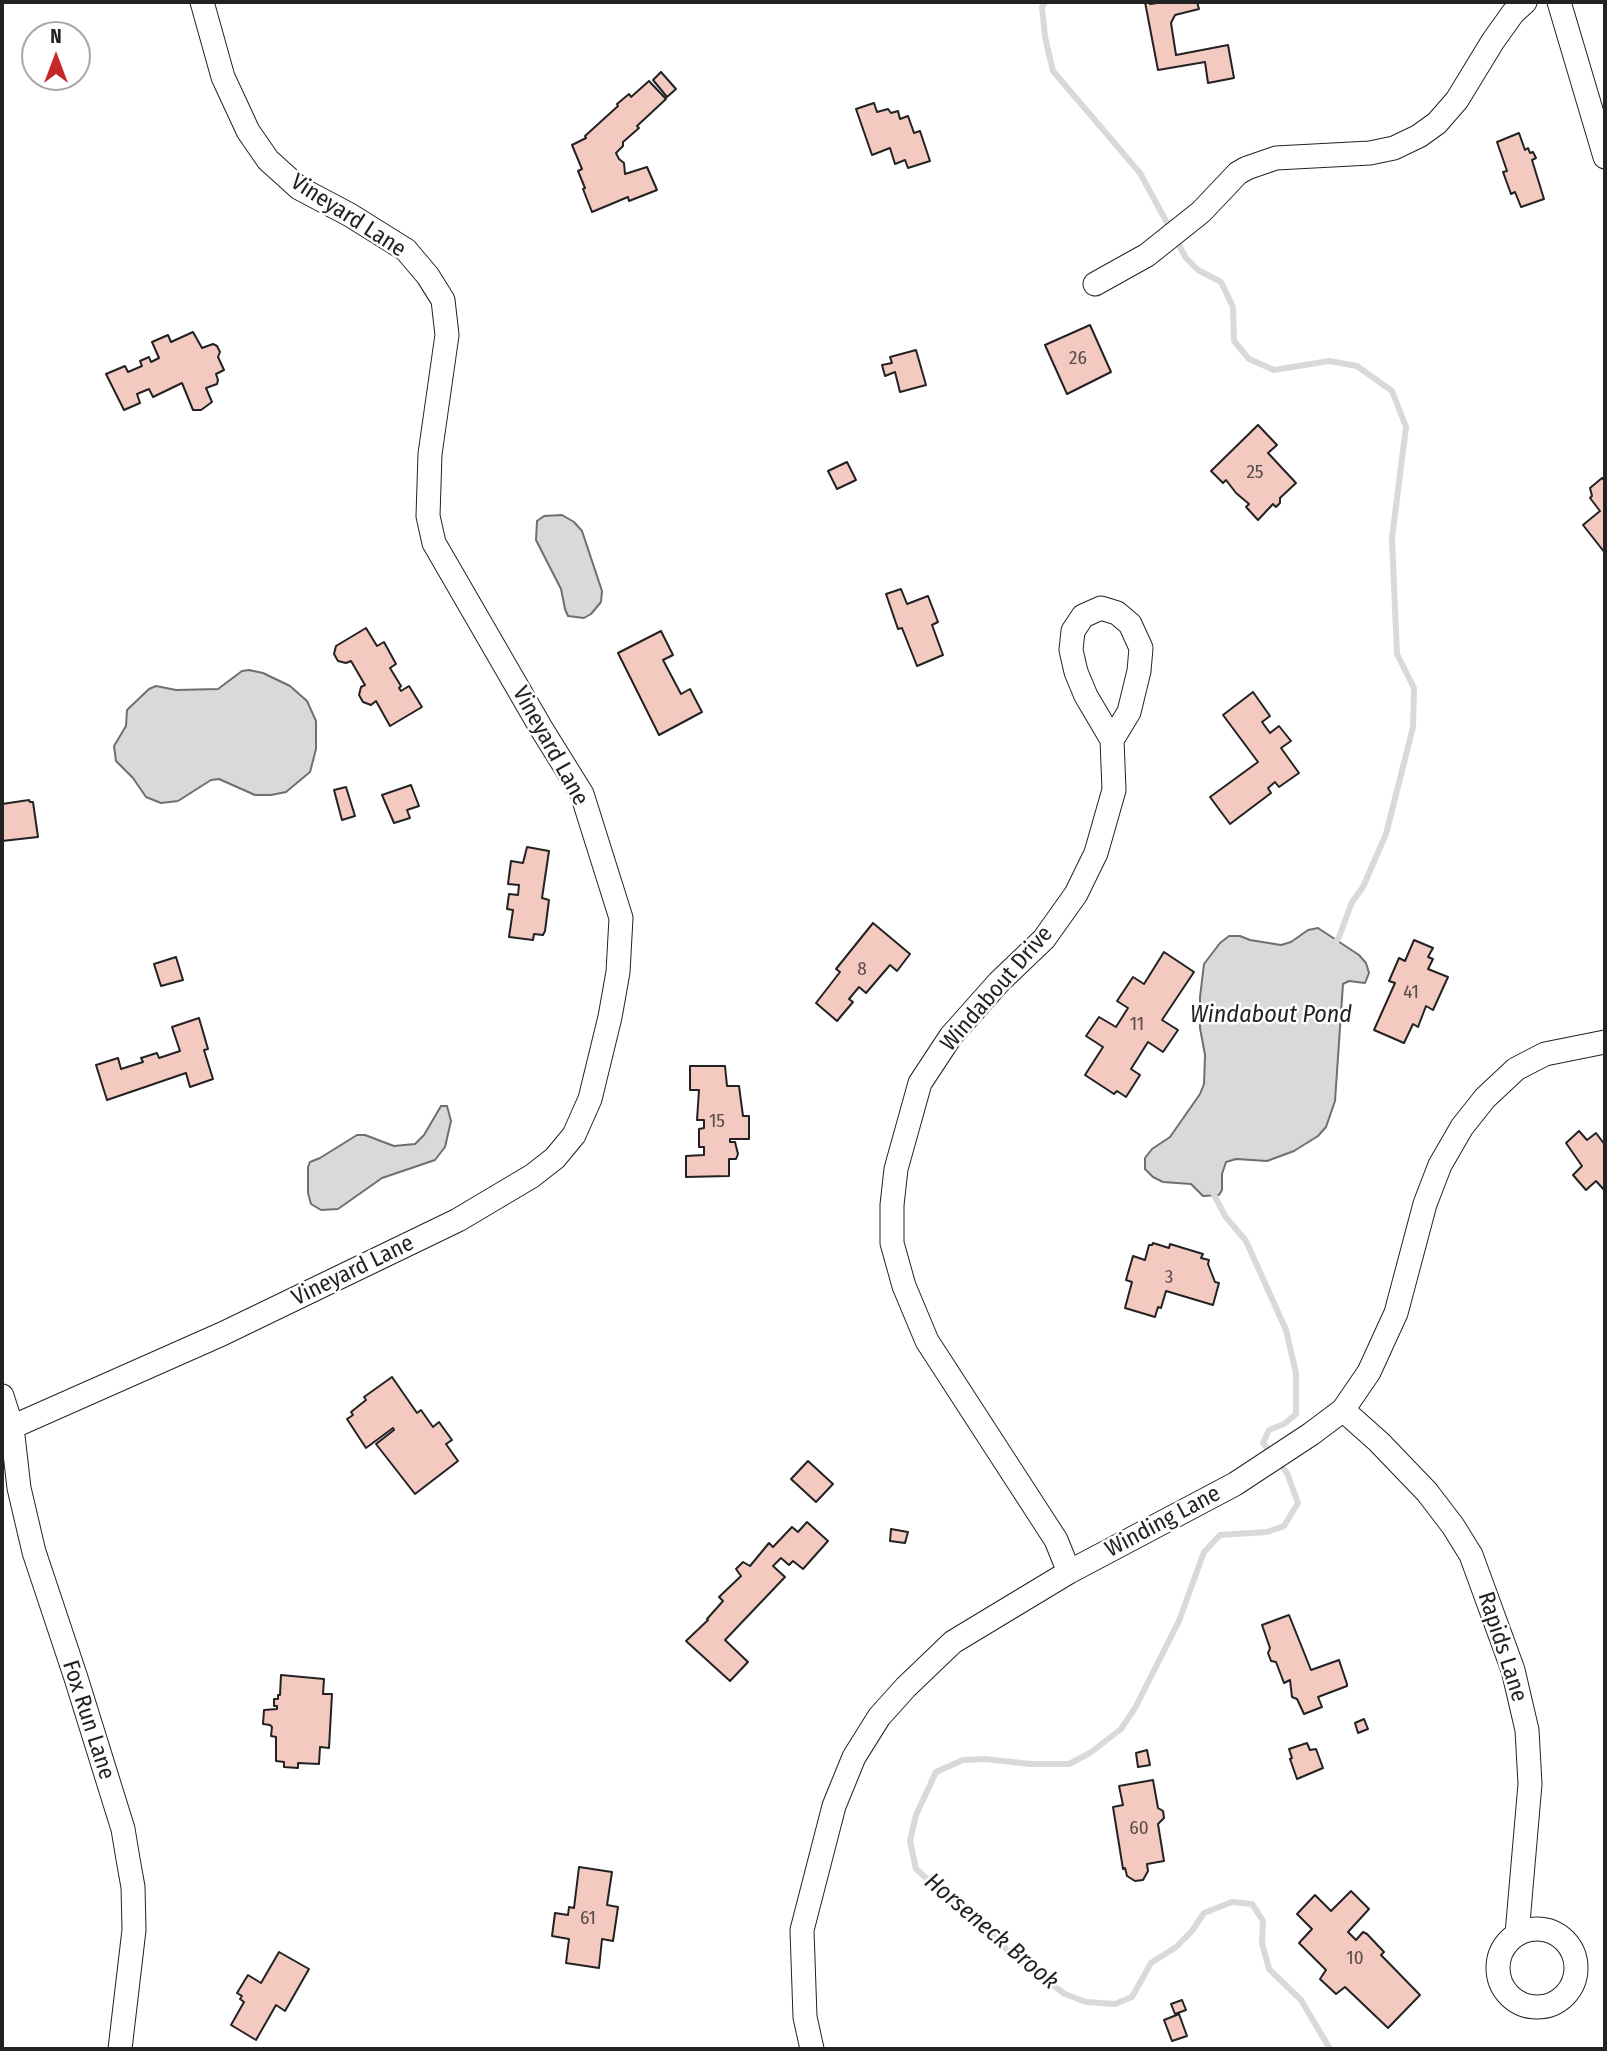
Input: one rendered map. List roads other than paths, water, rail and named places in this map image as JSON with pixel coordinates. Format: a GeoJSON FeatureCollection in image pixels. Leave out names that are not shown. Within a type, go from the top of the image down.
{"type":"FeatureCollection","features":[{"type":"Feature","properties":{"kind":"street","name":"Vineyard Lane"},"geometry":{"type":"LineString","coordinates":[[12,1427],[222,1334],[458,1220],[532,1176],[555,1158],[574,1135],[590,1099],[618,972],[621,918],[582,794],[434,543],[428,516],[430,454],[447,335],[443,300],[428,276],[406,250],[299,188],[268,160],[248,131],[223,77],[202,2]]}},
{"type":"Feature","properties":{"kind":"street"},"geometry":{"type":"LineString","coordinates":[[1095,284],[1147,255],[1201,212],[1238,173],[1247,168],[1276,158],[1370,153],[1394,148],[1419,136],[1437,123],[1457,100],[1493,41],[1513,13],[1525,2]]}},
{"type":"Feature","properties":{"kind":"street"},"geometry":{"type":"LineString","coordinates":[[1559,2],[1605,157]]}},
{"type":"Feature","properties":{"kind":"street","name":"Windabout Drive"},"geometry":{"type":"LineString","coordinates":[[1069,1572],[1056,1540],[927,1341],[904,1286],[892,1243],[892,1205],[896,1169],[920,1083],[951,1036],[999,982],[1044,939],[1076,894],[1096,853],[1114,790],[1112,740],[1086,696],[1076,673],[1071,650],[1073,631],[1083,615],[1101,608],[1117,613],[1130,624],[1141,648],[1139,671],[1129,712],[1112,740]]}},
{"type":"Feature","properties":{"kind":"street","name":"Winding Lane"},"geometry":{"type":"LineString","coordinates":[[812,2049],[805,2017],[802,1930],[834,1806],[854,1757],[879,1717],[906,1687],[953,1643],[1069,1572],[1235,1484],[1343,1410],[1369,1372],[1396,1313],[1424,1204],[1440,1165],[1462,1127],[1485,1098],[1517,1069],[1545,1055],[1605,1042]]}},
{"type":"Feature","properties":{"kind":"street","name":"Fox Run Lane"},"geometry":{"type":"LineString","coordinates":[[2,1396],[12,1427],[19,1488],[34,1552],[119,1817],[128,1859],[133,1887],[134,1930],[120,2049]]}},
{"type":"Feature","properties":{"kind":"street","name":"Rapids Lane"},"geometry":{"type":"LineString","coordinates":[[1343,1410],[1379,1442],[1427,1492],[1453,1526],[1471,1555],[1513,1670],[1527,1730],[1530,1784],[1517,1934]]}},
{"type":"Feature","properties":{"kind":"water"},"geometry":{"type":"Polygon","coordinates":[[[562,515],[582,531],[602,591],[601,602],[584,618],[568,616],[561,589],[536,540],[537,521],[544,516],[562,515]]]}},
{"type":"Feature","properties":{"kind":"water"},"geometry":{"type":"Polygon","coordinates":[[[242,671],[263,673],[290,686],[307,701],[316,721],[316,749],[310,772],[286,792],[271,795],[255,795],[219,779],[211,780],[178,801],[161,803],[146,797],[133,778],[116,761],[114,746],[126,726],[127,710],[149,689],[156,686],[176,690],[218,689],[242,671]]]}},
{"type":"Feature","properties":{"kind":"water","name":"Windabout Pond"},"geometry":{"type":"Polygon","coordinates":[[[1318,928],[1359,955],[1366,963],[1369,973],[1365,983],[1349,981],[1343,984],[1335,1101],[1326,1127],[1318,1136],[1294,1151],[1267,1161],[1236,1159],[1226,1162],[1219,1195],[1203,1196],[1191,1184],[1163,1182],[1153,1177],[1145,1169],[1145,1158],[1152,1149],[1170,1137],[1204,1084],[1205,1055],[1200,1028],[1200,997],[1204,964],[1229,936],[1281,945],[1291,942],[1308,930],[1318,928]]]}},
{"type":"Feature","properties":{"kind":"water"},"geometry":{"type":"Polygon","coordinates":[[[441,1106],[447,1106],[451,1121],[445,1147],[435,1160],[382,1178],[338,1209],[321,1210],[311,1204],[308,1193],[310,1162],[357,1135],[365,1135],[394,1146],[415,1144],[424,1135],[441,1106]]]}},
{"type":"Feature","properties":{"kind":"waterway","name":"Horseneck Brook"},"geometry":{"type":"LineString","coordinates":[[1045,2],[1042,7],[1045,37],[1053,71],[1140,173],[1186,258],[1198,270],[1221,282],[1233,307],[1234,341],[1249,359],[1274,370],[1329,361],[1357,366],[1392,391],[1406,427],[1392,538],[1397,654],[1414,688],[1413,727],[1386,834],[1333,946]]}},
{"type":"Feature","properties":{"kind":"waterway","name":"Horseneck Brook"},"geometry":{"type":"LineString","coordinates":[[1211,1189],[1225,1216],[1246,1241],[1286,1330],[1296,1373],[1296,1414],[1284,1424],[1269,1430],[1263,1443],[1287,1473],[1298,1503],[1284,1526],[1267,1532],[1220,1535],[1204,1552],[1179,1621],[1135,1708],[1121,1729],[1090,1753],[1069,1764],[963,1760],[936,1772],[916,1815],[910,1841],[916,1869],[943,1893],[976,1913],[1012,1956],[1065,1994],[1086,2002],[1115,2004],[1132,1997],[1151,1963],[1176,1947],[1192,1931],[1204,1913],[1232,1902],[1252,1904],[1263,1921],[1262,1943],[1269,1969],[1301,2000],[1330,2049]]}}]}
